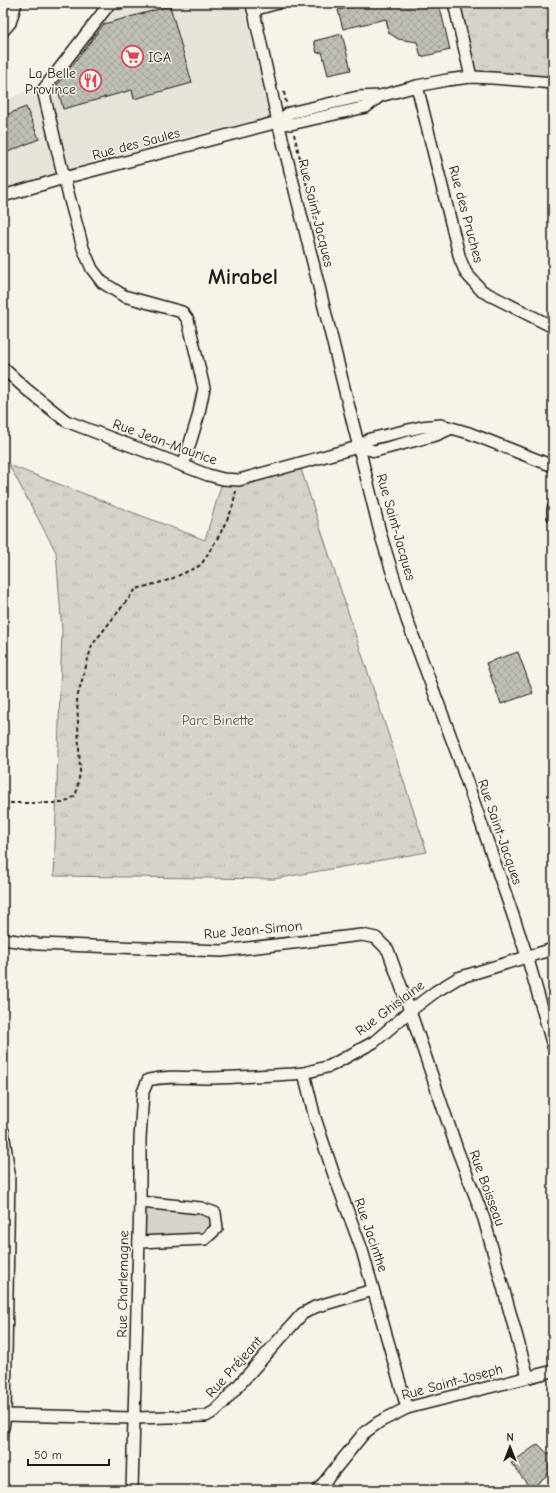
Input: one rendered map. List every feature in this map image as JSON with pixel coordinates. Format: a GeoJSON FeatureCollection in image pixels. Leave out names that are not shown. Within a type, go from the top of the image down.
{"type":"FeatureCollection","features":[{"type":"Feature","properties":{"kind":"street"},"geometry":{"type":"LineString","coordinates":[[3,30],[10,22],[16,3]]}},
{"type":"Feature","properties":{"kind":"street"},"geometry":{"type":"LineString","coordinates":[[120,3],[110,3],[43,90],[64,178],[83,248],[92,269],[102,282],[124,296],[182,312],[188,320],[204,388],[198,417],[183,466]]}},
{"type":"Feature","properties":{"kind":"street"},"geometry":{"type":"LineString","coordinates":[[252,6],[278,3]]}},
{"type":"Feature","properties":{"kind":"street"},"geometry":{"type":"LineString","coordinates":[[454,3],[471,77]]}},
{"type":"Feature","properties":{"kind":"street","name":"Rue Saint-Jacques"},"geometry":{"type":"LineString","coordinates":[[252,6],[278,122],[381,536],[407,620],[458,756],[527,956],[553,1046]]}},
{"type":"Feature","properties":{"kind":"street","name":"Rue des Saules"},"geometry":{"type":"LineString","coordinates":[[3,196],[64,178],[278,122],[291,124],[366,107],[380,96],[417,86],[471,77],[553,83]]}},
{"type":"Feature","properties":{"kind":"street","name":"Rue des Pruches"},"geometry":{"type":"LineString","coordinates":[[417,86],[460,259],[466,273],[482,291],[553,327]]}},
{"type":"Feature","properties":{"kind":"street","name":"Rue Jean-Maurice"},"geometry":{"type":"LineString","coordinates":[[3,368],[26,389],[66,421],[183,466],[223,479],[239,480],[358,447],[375,452],[436,435],[452,428],[469,433],[553,466]]}},
{"type":"Feature","properties":{"kind":"street"},"geometry":{"type":"LineString","coordinates":[[553,509],[553,516]]}},
{"type":"Feature","properties":{"kind":"street","name":"Rue Jean-Simon"},"geometry":{"type":"LineString","coordinates":[[3,939],[38,944],[222,951],[362,935],[376,938],[388,950],[410,1011]]}},
{"type":"Feature","properties":{"kind":"street","name":"Rue Ghislaine"},"geometry":{"type":"LineString","coordinates":[[148,1080],[172,1077],[209,1078],[304,1073],[330,1066],[374,1042],[410,1011],[435,992],[458,978],[553,949]]}},
{"type":"Feature","properties":{"kind":"street","name":"Rue Boisseau"},"geometry":{"type":"LineString","coordinates":[[410,1011],[457,1150],[484,1219],[528,1378]]}},
{"type":"Feature","properties":{"kind":"street","name":"Rue Jacinthe"},"geometry":{"type":"LineString","coordinates":[[304,1073],[315,1118],[362,1250],[407,1408]]}},
{"type":"Feature","properties":{"kind":"street","name":"Rue Charlemagne"},"geometry":{"type":"LineString","coordinates":[[132,1490],[140,1202],[140,1139],[143,1092],[148,1080]]}},
{"type":"Feature","properties":{"kind":"street"},"geometry":{"type":"LineString","coordinates":[[3,1131],[9,1173],[6,1219],[5,1415],[3,1428]]}},
{"type":"Feature","properties":{"kind":"street"},"geometry":{"type":"LineString","coordinates":[[138,1242],[205,1239],[217,1228],[215,1213],[201,1208],[140,1202]]}},
{"type":"Feature","properties":{"kind":"street","name":"Rue Préjeant"},"geometry":{"type":"LineString","coordinates":[[5,1415],[134,1418],[206,1416],[222,1404],[302,1314],[315,1307],[373,1290]]}},
{"type":"Feature","properties":{"kind":"street","name":"Rue Saint-Joseph"},"geometry":{"type":"LineString","coordinates":[[318,1490],[364,1433],[379,1422],[407,1408],[528,1378],[553,1370]]}},
{"type":"Feature","properties":{"kind":"path"},"geometry":{"type":"LineString","coordinates":[[3,803],[64,803],[76,795],[80,772],[77,698],[92,645],[136,589],[169,580],[200,565],[220,534],[232,509],[239,480]]}},
{"type":"Feature","properties":{"kind":"shaded area"},"geometry":{"type":"Polygon","coordinates":[[[102,3],[243,3],[270,117],[193,135],[104,159],[3,189],[3,101],[43,84],[102,3]]]}},
{"type":"Feature","properties":{"kind":"green space"},"geometry":{"type":"Polygon","coordinates":[[[454,3],[553,3],[553,84],[471,77],[454,3]]]}},
{"type":"Feature","properties":{"kind":"green space","name":"Parc Binette"},"geometry":{"type":"Polygon","coordinates":[[[299,463],[427,852],[274,879],[54,876],[62,630],[56,552],[9,465],[205,540],[223,479],[299,463]]]}},
{"type":"Feature","properties":{"kind":"green space"},"geometry":{"type":"Polygon","coordinates":[[[140,1202],[215,1213],[217,1228],[205,1239],[139,1242],[140,1202]]]}},
{"type":"Feature","properties":{"kind":"building"},"geometry":{"type":"Polygon","coordinates":[[[369,3],[439,3],[450,50],[421,57],[417,42],[398,39],[389,33],[386,19],[343,29],[338,10],[369,3]]]}},
{"type":"Feature","properties":{"kind":"building"},"geometry":{"type":"Polygon","coordinates":[[[170,6],[192,83],[134,99],[132,90],[63,109],[57,85],[104,24],[170,6]]]}},
{"type":"Feature","properties":{"kind":"building"},"geometry":{"type":"Polygon","coordinates":[[[342,34],[351,70],[328,75],[322,52],[317,53],[314,41],[342,34]]]}},
{"type":"Feature","properties":{"kind":"building"},"geometry":{"type":"Polygon","coordinates":[[[26,107],[39,139],[3,154],[3,116],[26,107]]]}},
{"type":"Feature","properties":{"kind":"building"},"geometry":{"type":"Polygon","coordinates":[[[518,652],[533,693],[501,704],[486,663],[518,652]]]}},
{"type":"Feature","properties":{"kind":"building"},"geometry":{"type":"Polygon","coordinates":[[[538,1444],[548,1454],[553,1450],[553,1470],[531,1489],[511,1463],[538,1444]]]}},
{"type":"Feature","properties":{"kind":"place","name":"IGA"},"geometry":{"type":"Point","coordinates":[133,57]}},
{"type":"Feature","properties":{"kind":"place","name":"La Belle Province"},"geometry":{"type":"Point","coordinates":[91,81]}},
{"type":"Feature","properties":{"kind":"district","name":"Mirabel"},"geometry":{"type":"Point","coordinates":[243,277]}}]}
